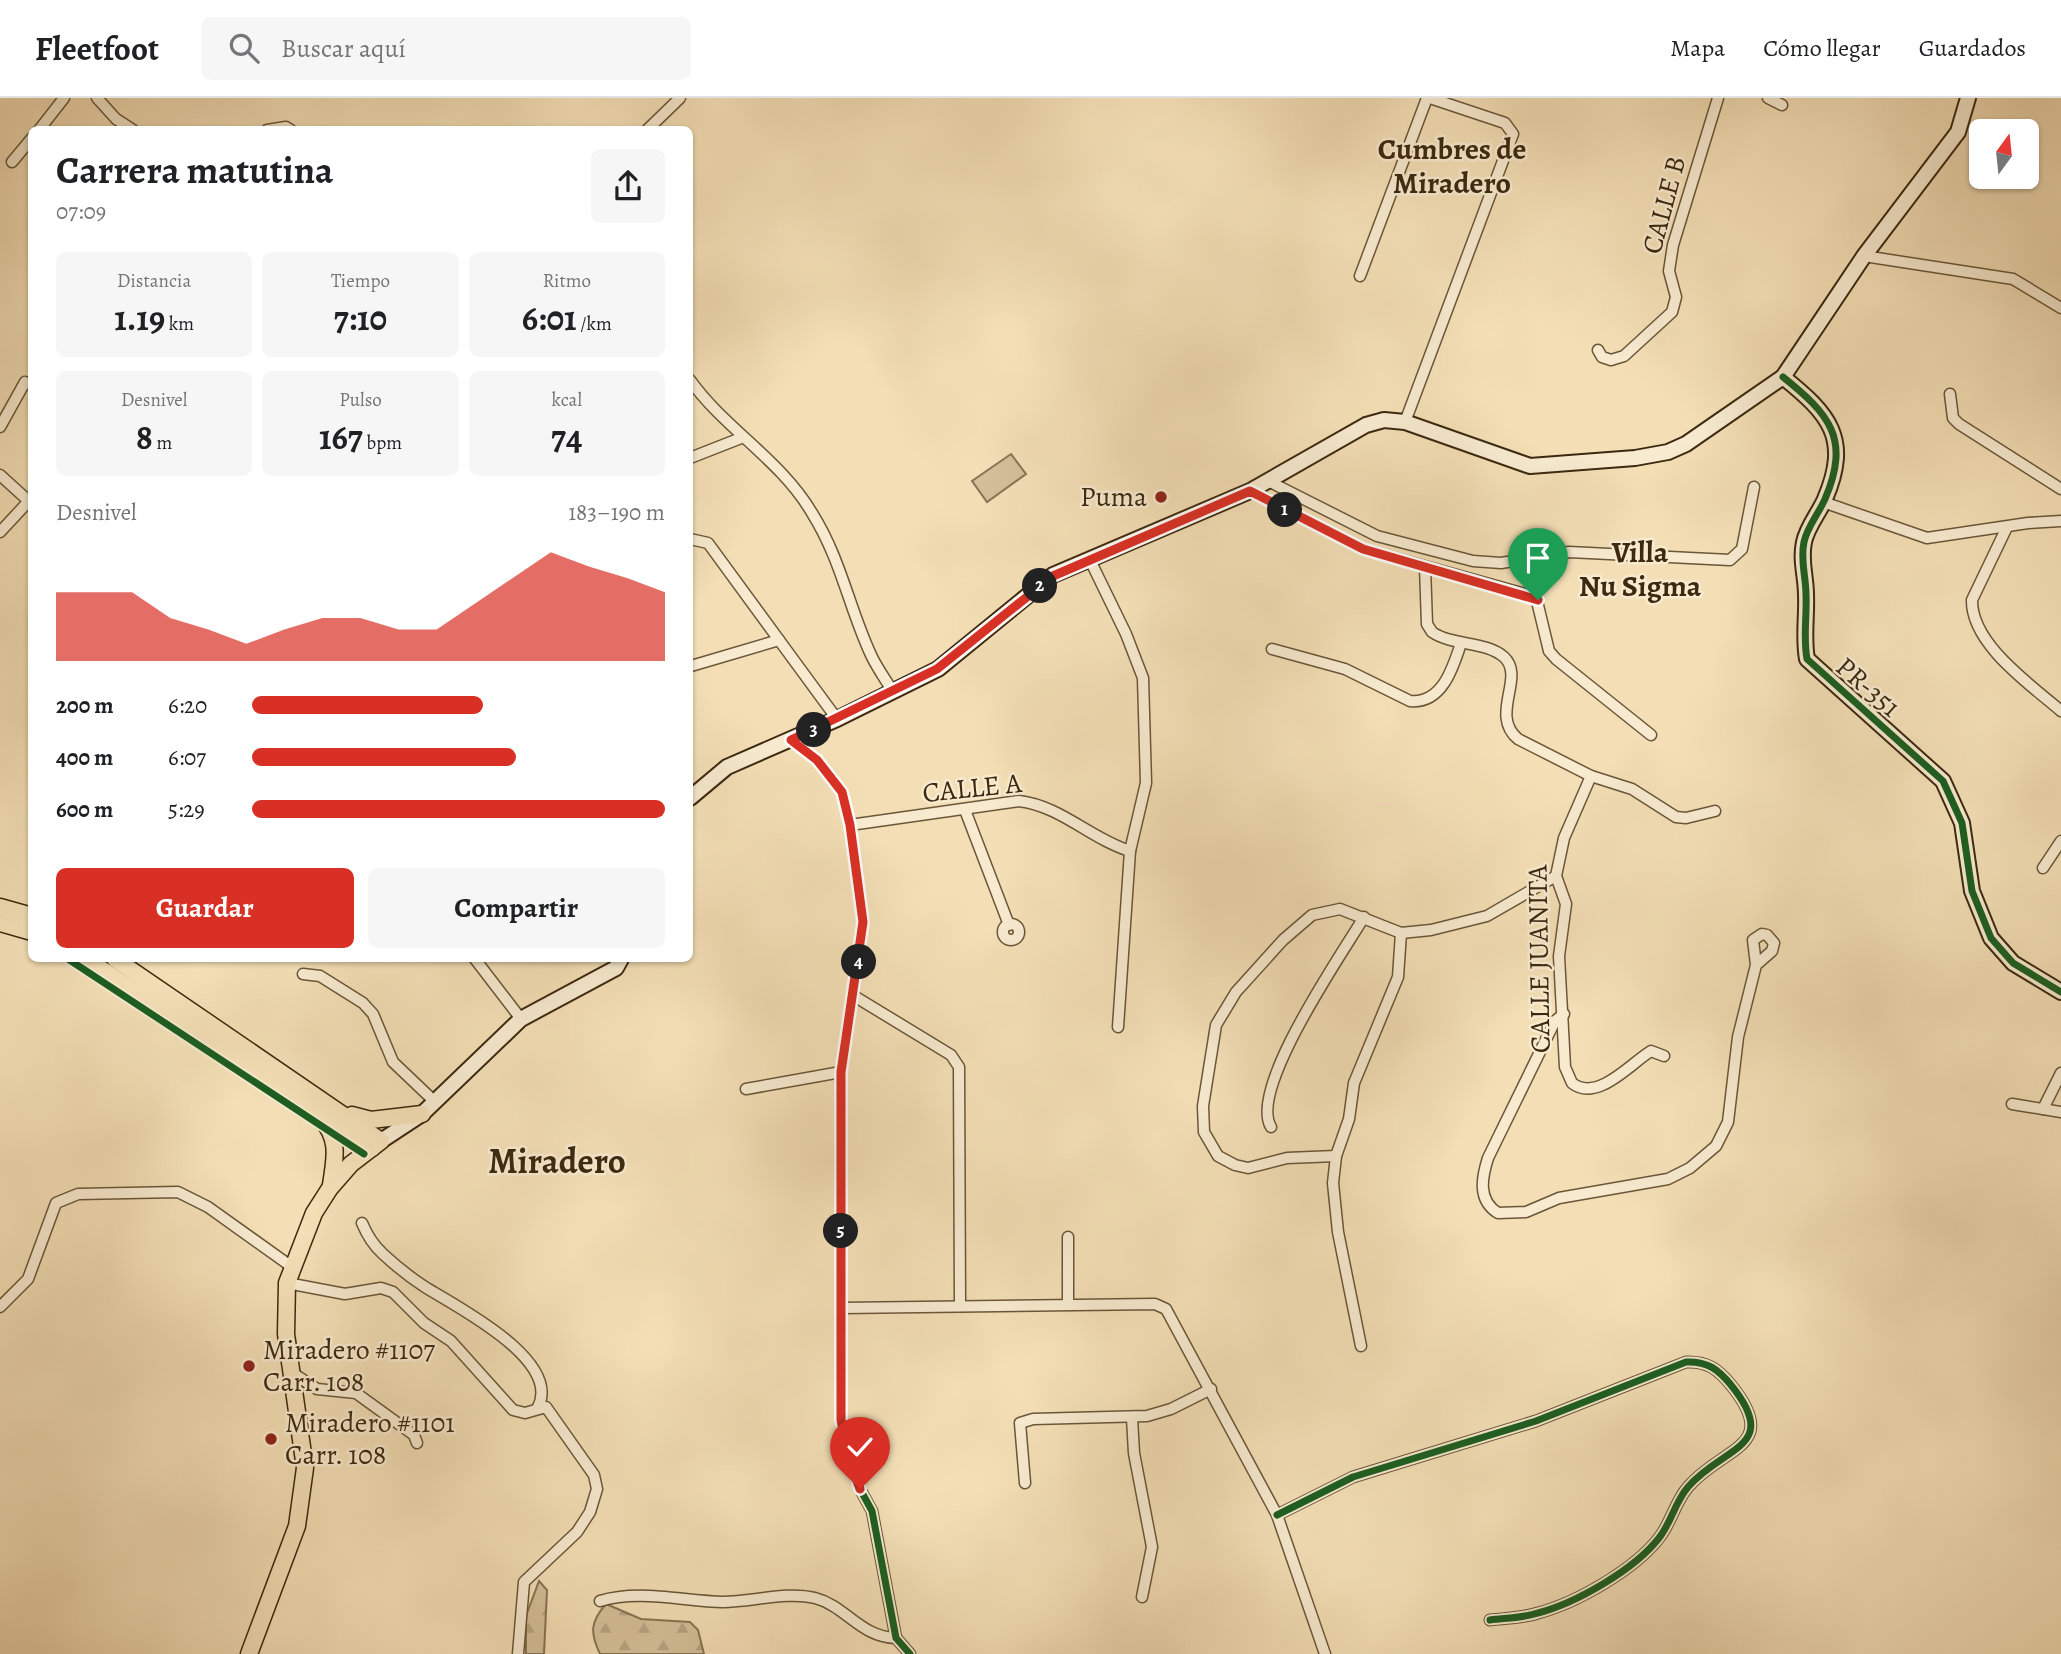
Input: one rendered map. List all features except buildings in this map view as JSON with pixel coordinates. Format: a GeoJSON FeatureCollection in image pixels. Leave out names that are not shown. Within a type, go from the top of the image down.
{"type":"FeatureCollection","features":[{"type":"Feature","properties":{"kind":"main road"},"geometry":{"type":"LineString","coordinates":[[693,796],[727,768],[837,719],[937,669],[1053,576],[1089,558],[1270,482],[1366,425],[1384,420],[1405,422],[1530,466],[1635,458],[1668,452],[1686,444],[1783,377],[1864,256],[1958,132],[1968,98]]}},
{"type":"Feature","properties":{"kind":"main road","name":"PR-351"},"geometry":{"type":"LineString","coordinates":[[1783,377],[1824,413],[1830,423],[1836,456],[1824,502],[1805,538],[1801,558],[1806,592],[1807,659],[1943,781],[1962,823],[1972,891],[1991,938],[2013,963],[2061,992]]}},
{"type":"Feature","properties":{"kind":"main road"},"geometry":{"type":"LineString","coordinates":[[0,907],[28,915]]}},
{"type":"Feature","properties":{"kind":"main road"},"geometry":{"type":"LineString","coordinates":[[0,923],[28,931]]}},
{"type":"Feature","properties":{"kind":"main road"},"geometry":{"type":"LineString","coordinates":[[91,962],[315,1111],[377,1144]]}},
{"type":"Feature","properties":{"kind":"main road"},"geometry":{"type":"LineString","coordinates":[[119,962],[337,1110],[377,1144]]}},
{"type":"Feature","properties":{"kind":"main road"},"geometry":{"type":"LineString","coordinates":[[249,1654],[298,1526],[305,1468],[286,1334],[289,1275],[314,1213],[330,1188],[351,1164],[422,1114],[521,1019],[616,968],[619,962]]}},
{"type":"Feature","properties":{"kind":"main road"},"geometry":{"type":"LineString","coordinates":[[337,1110],[371,1120],[422,1114]]}},
{"type":"Feature","properties":{"kind":"main road"},"geometry":{"type":"LineString","coordinates":[[315,1111],[335,1138],[337,1151],[330,1188]]}},
{"type":"Feature","properties":{"kind":"street"},"geometry":{"type":"LineString","coordinates":[[42,126],[64,98]]}},
{"type":"Feature","properties":{"kind":"street"},"geometry":{"type":"LineString","coordinates":[[97,98],[127,126]]}},
{"type":"Feature","properties":{"kind":"street"},"geometry":{"type":"LineString","coordinates":[[651,126],[680,98]]}},
{"type":"Feature","properties":{"kind":"street"},"geometry":{"type":"LineString","coordinates":[[1360,276],[1428,98],[1505,123],[1513,134],[1405,422]]}},
{"type":"Feature","properties":{"kind":"street","name":"CALLE B"},"geometry":{"type":"LineString","coordinates":[[1598,350],[1602,357],[1611,360],[1624,356],[1672,312],[1676,297],[1669,271],[1673,245],[1718,98]]}},
{"type":"Feature","properties":{"kind":"street"},"geometry":{"type":"LineString","coordinates":[[1768,98],[1782,105]]}},
{"type":"Feature","properties":{"kind":"street"},"geometry":{"type":"LineString","coordinates":[[12,162],[28,143]]}},
{"type":"Feature","properties":{"kind":"street"},"geometry":{"type":"LineString","coordinates":[[1864,256],[2013,279],[2061,308]]}},
{"type":"Feature","properties":{"kind":"street"},"geometry":{"type":"LineString","coordinates":[[0,427],[25,382],[28,383]]}},
{"type":"Feature","properties":{"kind":"street"},"geometry":{"type":"LineString","coordinates":[[693,383],[741,438],[775,467],[812,512],[848,586],[871,655],[893,692]]}},
{"type":"Feature","properties":{"kind":"street"},"geometry":{"type":"LineString","coordinates":[[1950,394],[1953,418],[1959,424],[2061,489]]}},
{"type":"Feature","properties":{"kind":"street"},"geometry":{"type":"LineString","coordinates":[[693,457],[741,438]]}},
{"type":"Feature","properties":{"kind":"street"},"geometry":{"type":"LineString","coordinates":[[0,475],[28,501]]}},
{"type":"Feature","properties":{"kind":"street"},"geometry":{"type":"LineString","coordinates":[[1270,482],[1377,536],[1473,561],[1502,563],[1569,552],[1731,560],[1742,549],[1754,487]]}},
{"type":"Feature","properties":{"kind":"street"},"geometry":{"type":"LineString","coordinates":[[1250,491],[1354,546],[1536,597],[1549,651],[1590,689],[1628,714],[1651,735]]}},
{"type":"Feature","properties":{"kind":"street"},"geometry":{"type":"LineString","coordinates":[[1824,502],[1927,538],[2061,521]]}},
{"type":"Feature","properties":{"kind":"street"},"geometry":{"type":"LineString","coordinates":[[0,532],[28,505]]}},
{"type":"Feature","properties":{"kind":"street"},"geometry":{"type":"LineString","coordinates":[[2007,527],[1972,600],[1972,609],[1996,654],[2061,711]]}},
{"type":"Feature","properties":{"kind":"street"},"geometry":{"type":"LineString","coordinates":[[693,540],[708,543],[837,719]]}},
{"type":"Feature","properties":{"kind":"street"},"geometry":{"type":"LineString","coordinates":[[1089,558],[1126,634],[1143,678],[1146,783],[1130,851],[1118,1027]]}},
{"type":"Feature","properties":{"kind":"street"},"geometry":{"type":"LineString","coordinates":[[1425,568],[1429,628],[1438,636],[1497,653],[1507,661],[1511,676],[1505,712],[1512,734],[1591,776],[1632,789],[1676,817],[1694,817],[1715,811]]}},
{"type":"Feature","properties":{"kind":"street"},"geometry":{"type":"LineString","coordinates":[[693,665],[779,640]]}},
{"type":"Feature","properties":{"kind":"street"},"geometry":{"type":"LineString","coordinates":[[1272,649],[1345,669],[1410,701],[1419,702],[1436,694],[1444,684],[1461,643]]}},
{"type":"Feature","properties":{"kind":"street"},"geometry":{"type":"LineString","coordinates":[[791,740],[817,760],[842,792],[850,825],[863,922],[841,1072],[841,1420],[848,1454],[860,1489],[873,1511],[895,1638],[910,1654]]}},
{"type":"Feature","properties":{"kind":"street","name":"CALLE JUANITA"},"geometry":{"type":"LineString","coordinates":[[1591,776],[1564,838],[1556,876],[1566,904],[1559,956],[1565,1067],[1578,1088],[1603,1084],[1651,1052],[1664,1056]]}},
{"type":"Feature","properties":{"kind":"street","name":"CALLE A"},"geometry":{"type":"LineString","coordinates":[[850,825],[1019,801],[1036,804],[1130,851]]}},
{"type":"Feature","properties":{"kind":"street"},"geometry":{"type":"LineString","coordinates":[[965,810],[1009,925]]}},
{"type":"Feature","properties":{"kind":"street"},"geometry":{"type":"LineString","coordinates":[[2043,868],[2061,841]]}},
{"type":"Feature","properties":{"kind":"street"},"geometry":{"type":"LineString","coordinates":[[1336,1156],[1287,1158],[1248,1168],[1234,1166],[1218,1156],[1204,1132],[1206,1083],[1216,1025],[1236,992],[1259,965],[1312,915],[1340,909],[1401,933],[1487,916],[1556,876]]}},
{"type":"Feature","properties":{"kind":"street"},"geometry":{"type":"LineString","coordinates":[[1271,1127],[1266,1112],[1284,1054],[1364,917]]}},
{"type":"Feature","properties":{"kind":"street"},"geometry":{"type":"LineString","coordinates":[[1361,1346],[1333,1197],[1336,1156],[1344,1140],[1354,1083],[1398,977],[1401,933]]}},
{"type":"Feature","properties":{"kind":"street"},"geometry":{"type":"LineString","coordinates":[[477,962],[521,1019]]}},
{"type":"Feature","properties":{"kind":"street"},"geometry":{"type":"LineString","coordinates":[[1564,1014],[1555,1021],[1488,1158],[1483,1194],[1489,1206],[1498,1213],[1526,1212],[1559,1198],[1668,1179],[1690,1168],[1716,1146],[1728,1122],[1738,1037],[1756,965]]}},
{"type":"Feature","properties":{"kind":"street"},"geometry":{"type":"LineString","coordinates":[[303,974],[320,976],[363,1003],[373,1014],[386,1052],[393,1062],[434,1101]]}},
{"type":"Feature","properties":{"kind":"street"},"geometry":{"type":"LineString","coordinates":[[854,996],[951,1055],[959,1067],[960,1305]]}},
{"type":"Feature","properties":{"kind":"street"},"geometry":{"type":"LineString","coordinates":[[746,1089],[841,1072]]}},
{"type":"Feature","properties":{"kind":"street"},"geometry":{"type":"LineString","coordinates":[[2043,1109],[2061,1073]]}},
{"type":"Feature","properties":{"kind":"street"},"geometry":{"type":"LineString","coordinates":[[2012,1104],[2061,1112]]}},
{"type":"Feature","properties":{"kind":"street"},"geometry":{"type":"LineString","coordinates":[[0,1307],[28,1279],[56,1203],[78,1194],[166,1191],[184,1194],[208,1207],[289,1275],[345,1294],[381,1288],[393,1292],[425,1323],[451,1342],[513,1410],[525,1413],[546,1406],[594,1475],[597,1489],[590,1512],[577,1532],[524,1582],[518,1654]]}},
{"type":"Feature","properties":{"kind":"street"},"geometry":{"type":"LineString","coordinates":[[362,1223],[374,1246],[384,1255],[423,1285],[469,1312],[529,1361],[541,1382],[542,1399],[538,1407]]}},
{"type":"Feature","properties":{"kind":"street"},"geometry":{"type":"LineString","coordinates":[[1068,1237],[1068,1304]]}},
{"type":"Feature","properties":{"kind":"street"},"geometry":{"type":"LineString","coordinates":[[842,1308],[1068,1304],[1162,1306],[1171,1314],[1277,1515],[1325,1654]]}},
{"type":"Feature","properties":{"kind":"street"},"geometry":{"type":"LineString","coordinates":[[1277,1515],[1353,1477],[1536,1421],[1686,1362],[1702,1363],[1720,1372],[1749,1407],[1751,1431],[1741,1445],[1700,1475],[1686,1489],[1653,1545],[1593,1589],[1561,1605],[1536,1614],[1490,1620]]}},
{"type":"Feature","properties":{"kind":"street"},"geometry":{"type":"LineString","coordinates":[[291,1372],[317,1389],[356,1393],[414,1434],[417,1443]]}},
{"type":"Feature","properties":{"kind":"street"},"geometry":{"type":"LineString","coordinates":[[1025,1483],[1020,1423],[1033,1419],[1132,1418],[1171,1409],[1211,1389]]}},
{"type":"Feature","properties":{"kind":"street"},"geometry":{"type":"LineString","coordinates":[[1132,1418],[1134,1452],[1152,1547],[1142,1597]]}},
{"type":"Feature","properties":{"kind":"street"},"geometry":{"type":"LineString","coordinates":[[600,1601],[618,1596],[724,1602],[803,1597],[826,1603],[879,1638],[895,1638]]}},
{"type":"Feature","properties":{"kind":"green space"},"geometry":{"type":"Polygon","coordinates":[[[1011,454],[1026,474],[987,502],[972,481],[1011,454]]]}},
{"type":"Feature","properties":{"kind":"green space"},"geometry":{"type":"Polygon","coordinates":[[[539,1581],[547,1590],[544,1654],[526,1654],[526,1616],[539,1581]]]}},
{"type":"Feature","properties":{"kind":"green space"},"geometry":{"type":"Polygon","coordinates":[[[606,1604],[641,1619],[690,1622],[698,1630],[704,1654],[600,1654],[594,1640],[593,1628],[597,1616],[606,1604]]]}},
{"type":"Feature","properties":{"kind":"cycle path"},"geometry":{"type":"LineString","coordinates":[[1783,377],[1813,403],[1831,429],[1835,443],[1833,478],[1808,531],[1803,549],[1807,659],[1943,781],[1962,823],[1972,891],[1991,938],[2013,963],[2061,992]]}},
{"type":"Feature","properties":{"kind":"cycle path"},"geometry":{"type":"LineString","coordinates":[[791,740],[817,760],[842,792],[850,825],[863,922],[841,1072],[841,1420],[847,1454],[860,1489],[872,1511],[896,1638],[910,1654]]}},
{"type":"Feature","properties":{"kind":"cycle path"},"geometry":{"type":"LineString","coordinates":[[73,962],[364,1154]]}},
{"type":"Feature","properties":{"kind":"cycle path"},"geometry":{"type":"LineString","coordinates":[[1277,1515],[1353,1477],[1536,1421],[1686,1362],[1712,1367],[1721,1375],[1745,1406],[1751,1422],[1749,1434],[1742,1444],[1702,1473],[1688,1487],[1663,1532],[1648,1550],[1620,1573],[1569,1602],[1532,1615],[1490,1620]]}},
{"type":"Feature","properties":{"kind":"place","name":"Puma"},"geometry":{"type":"Point","coordinates":[1161,497]}},
{"type":"Feature","properties":{"kind":"place","name":"Miradero #1107 Carr. 108"},"geometry":{"type":"Point","coordinates":[249,1366]}},
{"type":"Feature","properties":{"kind":"place","name":"Miradero #1101 Carr. 108"},"geometry":{"type":"Point","coordinates":[271,1439]}},
{"type":"Feature","properties":{"kind":"district","name":"Cumbres de Miradero"},"geometry":{"type":"Point","coordinates":[1452,166]}},
{"type":"Feature","properties":{"kind":"district","name":"Villa Nu Sigma"},"geometry":{"type":"Point","coordinates":[1640,569]}},
{"type":"Feature","properties":{"kind":"district","name":"Miradero"},"geometry":{"type":"Point","coordinates":[557,1161]}},
{"type":"Feature","properties":{"kind":"route"},"geometry":{"type":"LineString","coordinates":[[860,1489],[848,1454],[841,1420],[840,1131],[841,1072],[863,922],[850,825],[842,792],[817,760],[791,740],[937,669],[1053,576],[1089,558],[1250,491],[1354,546],[1536,597],[1538,600]]}}]}
